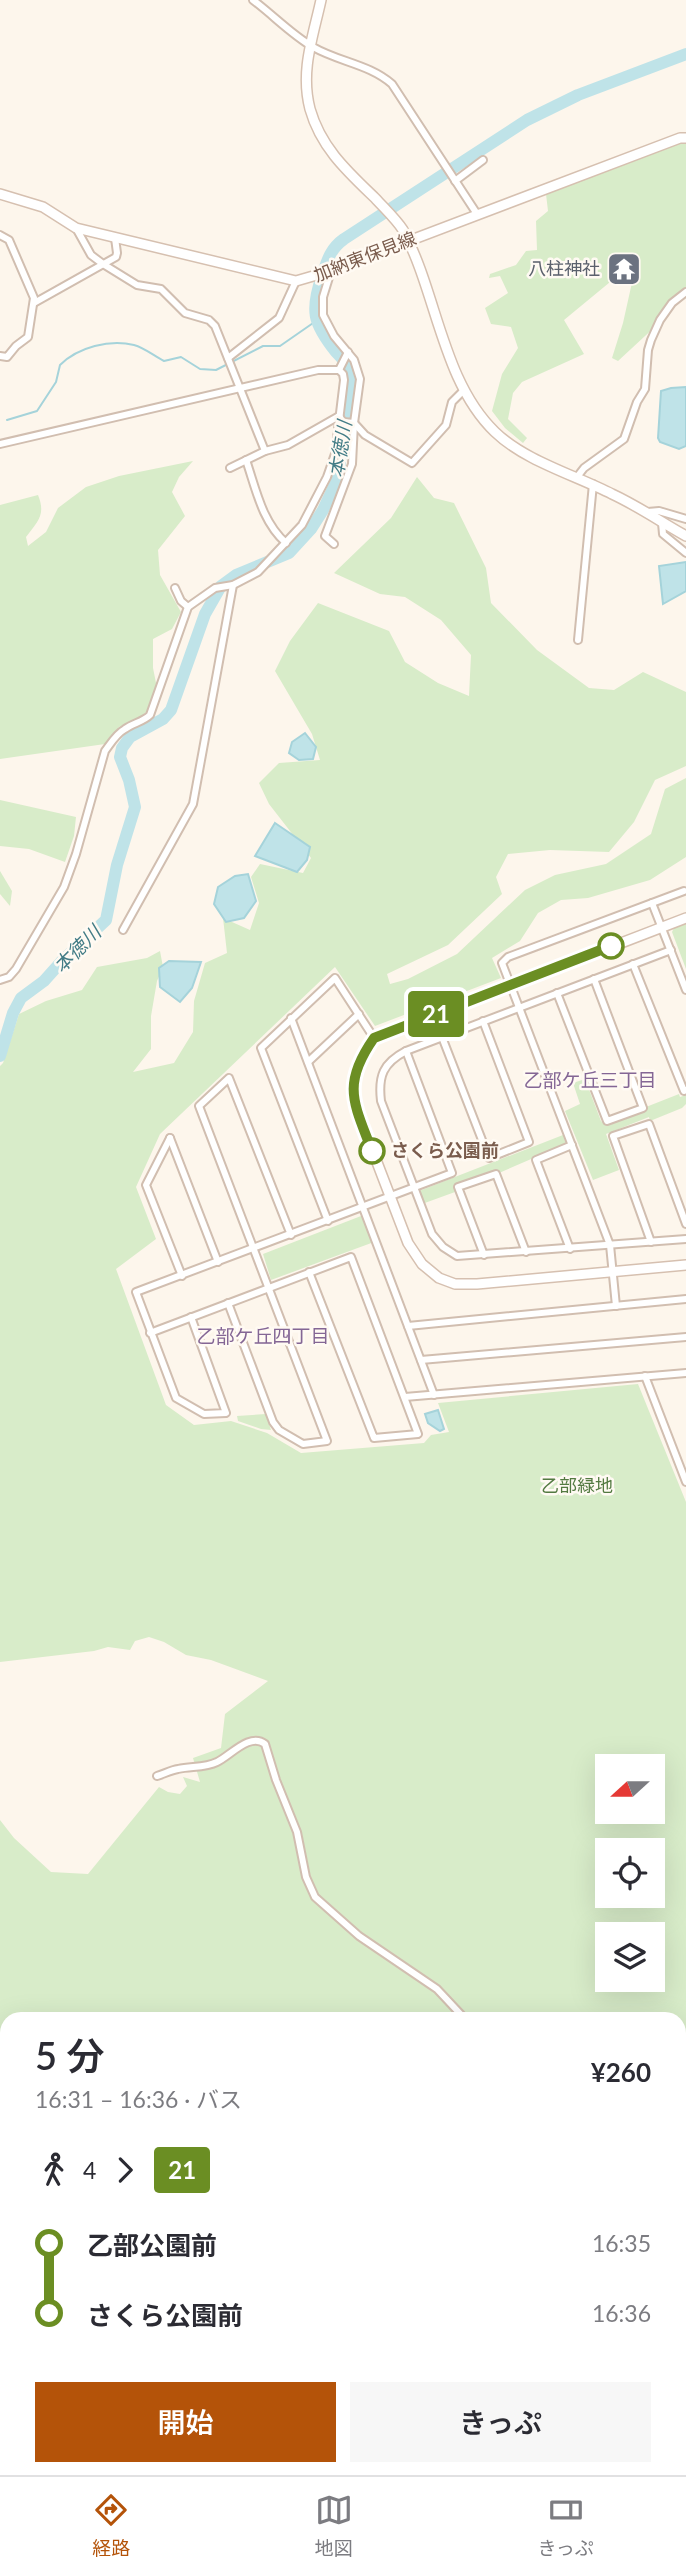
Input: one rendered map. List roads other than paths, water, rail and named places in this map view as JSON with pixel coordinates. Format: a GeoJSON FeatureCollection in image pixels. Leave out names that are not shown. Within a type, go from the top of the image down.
{"type":"FeatureCollection","features":[{"type":"Feature","properties":{"kind":"street"},"geometry":{"type":"LineString","coordinates":[[253,0],[310,45],[384,77],[400,94],[477,214]]}},
{"type":"Feature","properties":{"kind":"street"},"geometry":{"type":"LineString","coordinates":[[321,0],[305,74],[306,92],[318,132],[341,166],[383,206],[407,241],[464,390],[482,418],[511,446],[593,484],[686,536]]}},
{"type":"Feature","properties":{"kind":"street","name":"加納東保見線"},"geometry":{"type":"LineString","coordinates":[[0,194],[43,207],[76,228],[296,282],[686,138]]}},
{"type":"Feature","properties":{"kind":"street"},"geometry":{"type":"LineString","coordinates":[[455,181],[483,160]]}},
{"type":"Feature","properties":{"kind":"street"},"geometry":{"type":"LineString","coordinates":[[76,228],[91,255],[103,264],[137,285],[161,289],[185,313],[209,320],[215,326],[265,451]]}},
{"type":"Feature","properties":{"kind":"street"},"geometry":{"type":"LineString","coordinates":[[0,234],[9,240],[34,303],[28,337],[7,356],[0,356]]}},
{"type":"Feature","properties":{"kind":"street"},"geometry":{"type":"LineString","coordinates":[[34,303],[103,264],[117,253],[115,239]]}},
{"type":"Feature","properties":{"kind":"street"},"geometry":{"type":"LineString","coordinates":[[326,272],[323,315],[334,336],[359,371],[352,464],[325,536],[334,544]]}},
{"type":"Feature","properties":{"kind":"street"},"geometry":{"type":"LineString","coordinates":[[228,358],[279,318],[296,282]]}},
{"type":"Feature","properties":{"kind":"street"},"geometry":{"type":"LineString","coordinates":[[577,477],[584,468],[607,454],[628,434],[637,402],[645,388],[651,340],[672,303],[686,292]]}},
{"type":"Feature","properties":{"kind":"street"},"geometry":{"type":"LineString","coordinates":[[340,370],[348,352]]}},
{"type":"Feature","properties":{"kind":"street"},"geometry":{"type":"LineString","coordinates":[[0,444],[318,370],[340,370]]}},
{"type":"Feature","properties":{"kind":"street"},"geometry":{"type":"LineString","coordinates":[[0,980],[9,977],[16,970],[57,900],[76,854],[105,751],[114,737],[150,715],[188,607],[215,588],[229,586],[258,572],[302,525],[327,477],[335,454],[344,380],[340,370]]}},
{"type":"Feature","properties":{"kind":"street"},"geometry":{"type":"LineString","coordinates":[[230,468],[265,451],[288,445],[341,419],[354,423],[365,435],[412,463],[446,425],[452,402],[464,390]]}},
{"type":"Feature","properties":{"kind":"street"},"geometry":{"type":"LineString","coordinates":[[246,460],[266,518],[285,544]]}},
{"type":"Feature","properties":{"kind":"street"},"geometry":{"type":"LineString","coordinates":[[578,640],[593,484]]}},
{"type":"Feature","properties":{"kind":"street"},"geometry":{"type":"LineString","coordinates":[[647,512],[659,511],[686,519]]}},
{"type":"Feature","properties":{"kind":"street"},"geometry":{"type":"LineString","coordinates":[[662,523],[663,534],[686,553]]}},
{"type":"Feature","properties":{"kind":"street"},"geometry":{"type":"LineString","coordinates":[[123,930],[193,804],[229,586]]}},
{"type":"Feature","properties":{"kind":"street"},"geometry":{"type":"LineString","coordinates":[[175,588],[181,601],[188,607]]}},
{"type":"Feature","properties":{"kind":"street"},"geometry":{"type":"LineString","coordinates":[[616,1306],[610,1245],[502,963],[508,957],[684,891]]}},
{"type":"Feature","properties":{"kind":"street"},"geometry":{"type":"LineString","coordinates":[[652,903],[686,990]]}},
{"type":"Feature","properties":{"kind":"street"},"geometry":{"type":"LineString","coordinates":[[686,918],[374,1038],[357,1066],[353,1095],[408,1243],[422,1265],[439,1278],[456,1284],[477,1284],[686,1265]]}},
{"type":"Feature","properties":{"kind":"street"},"geometry":{"type":"LineString","coordinates":[[671,950],[391,1058],[383,1071],[380,1086],[382,1101],[432,1234],[443,1247],[457,1256],[686,1239]]}},
{"type":"Feature","properties":{"kind":"street"},"geometry":{"type":"LineString","coordinates":[[633,964],[684,1091],[686,1090]]}},
{"type":"Feature","properties":{"kind":"street"},"geometry":{"type":"LineString","coordinates":[[328,1221],[261,1048],[335,978],[374,1038]]}},
{"type":"Feature","properties":{"kind":"street"},"geometry":{"type":"LineString","coordinates":[[557,993],[607,1121],[643,1108],[593,979]]}},
{"type":"Feature","properties":{"kind":"street"},"geometry":{"type":"LineString","coordinates":[[308,1062],[359,1014]]}},
{"type":"Feature","properties":{"kind":"street"},"geometry":{"type":"LineString","coordinates":[[291,1018],[434,1395]]}},
{"type":"Feature","properties":{"kind":"street"},"geometry":{"type":"LineString","coordinates":[[442,1037],[489,1158],[529,1142],[483,1021]]}},
{"type":"Feature","properties":{"kind":"street"},"geometry":{"type":"LineString","coordinates":[[191,1317],[226,1413],[204,1414],[176,1398],[136,1293],[364,1207],[391,1202],[414,1188],[452,1173],[406,1051]]}},
{"type":"Feature","properties":{"kind":"street"},"geometry":{"type":"LineString","coordinates":[[228,1303],[273,1422],[279,1430],[303,1444],[327,1441],[199,1106],[229,1078],[291,1235]]}},
{"type":"Feature","properties":{"kind":"street"},"geometry":{"type":"LineString","coordinates":[[651,1242],[613,1136],[649,1124],[686,1224]]}},
{"type":"Feature","properties":{"kind":"street"},"geometry":{"type":"LineString","coordinates":[[182,1276],[146,1185],[170,1138],[218,1262]]}},
{"type":"Feature","properties":{"kind":"street"},"geometry":{"type":"LineString","coordinates":[[570,1248],[536,1160],[572,1145]]}},
{"type":"Feature","properties":{"kind":"street"},"geometry":{"type":"LineString","coordinates":[[484,1255],[458,1187],[496,1174],[526,1252]]}},
{"type":"Feature","properties":{"kind":"street"},"geometry":{"type":"LineString","coordinates":[[150,1333],[269,1287],[351,1256],[418,1434],[374,1438],[309,1272]]}},
{"type":"Feature","properties":{"kind":"street"},"geometry":{"type":"LineString","coordinates":[[408,1326],[686,1299]]}},
{"type":"Feature","properties":{"kind":"street"},"geometry":{"type":"LineString","coordinates":[[421,1360],[686,1336]]}},
{"type":"Feature","properties":{"kind":"street"},"geometry":{"type":"LineString","coordinates":[[405,1397],[686,1374]]}},
{"type":"Feature","properties":{"kind":"street"},"geometry":{"type":"LineString","coordinates":[[645,1377],[686,1482]]}},
{"type":"Feature","properties":{"kind":"street"},"geometry":{"type":"LineString","coordinates":[[157,1776],[176,1769],[217,1762],[238,1747],[261,1740],[268,1751],[276,1780],[297,1832],[306,1877],[315,1898],[359,1936],[437,1989],[459,2012]]}},
{"type":"Feature","properties":{"kind":"water"},"geometry":{"type":"Polygon","coordinates":[[[686,387],[686,446],[679,449],[660,442],[658,438],[661,391],[686,387]]]}},
{"type":"Feature","properties":{"kind":"water"},"geometry":{"type":"Polygon","coordinates":[[[686,562],[686,591],[663,604],[659,566],[686,562]]]}},
{"type":"Feature","properties":{"kind":"water"},"geometry":{"type":"Polygon","coordinates":[[[305,733],[316,747],[313,759],[299,760],[289,753],[292,742],[305,733]]]}},
{"type":"Feature","properties":{"kind":"water"},"geometry":{"type":"Polygon","coordinates":[[[275,823],[310,847],[307,860],[297,872],[255,856],[275,823]]]}},
{"type":"Feature","properties":{"kind":"water"},"geometry":{"type":"Polygon","coordinates":[[[248,874],[256,901],[244,918],[226,922],[214,904],[218,887],[235,876],[248,874]]]}},
{"type":"Feature","properties":{"kind":"water"},"geometry":{"type":"Polygon","coordinates":[[[169,961],[201,962],[192,988],[180,1002],[160,987],[159,968],[169,961]]]}},
{"type":"Feature","properties":{"kind":"water"},"geometry":{"type":"Polygon","coordinates":[[[438,1410],[444,1429],[440,1431],[428,1423],[425,1414],[438,1410]]]}},
{"type":"Feature","properties":{"kind":"waterway","name":"本徳川"},"geometry":{"type":"LineString","coordinates":[[0,1056],[13,1013],[21,998],[44,981],[106,920],[117,865],[135,807],[120,757],[122,748],[130,737],[163,719],[171,710],[205,614],[221,586],[236,575],[289,553],[311,529],[338,478],[350,375],[345,362],[322,333],[315,308],[318,288],[332,251],[344,239],[527,120],[578,95],[686,54]]}},
{"type":"Feature","properties":{"kind":"waterway"},"geometry":{"type":"LineString","coordinates":[[7,420],[37,411],[56,382],[60,365],[85,349],[125,343],[146,350],[164,361],[181,357],[200,369],[216,370],[263,346],[280,346],[316,321]]}},
{"type":"Feature","properties":{"kind":"place","name":"八柱神社"},"geometry":{"type":"Point","coordinates":[624,269]}},
{"type":"Feature","properties":{"kind":"place","name":"さくら公園前"},"geometry":{"type":"Point","coordinates":[372,1151]}},
{"type":"Feature","properties":{"kind":"district","name":"乙部ケ丘三丁目"},"geometry":{"type":"Point","coordinates":[590,1080]}},
{"type":"Feature","properties":{"kind":"district","name":"乙部ケ丘四丁目"},"geometry":{"type":"Point","coordinates":[263,1336]}},
{"type":"Feature","properties":{"kind":"park label","name":"乙部緑地"},"geometry":{"type":"Point","coordinates":[577,1486]}}]}
